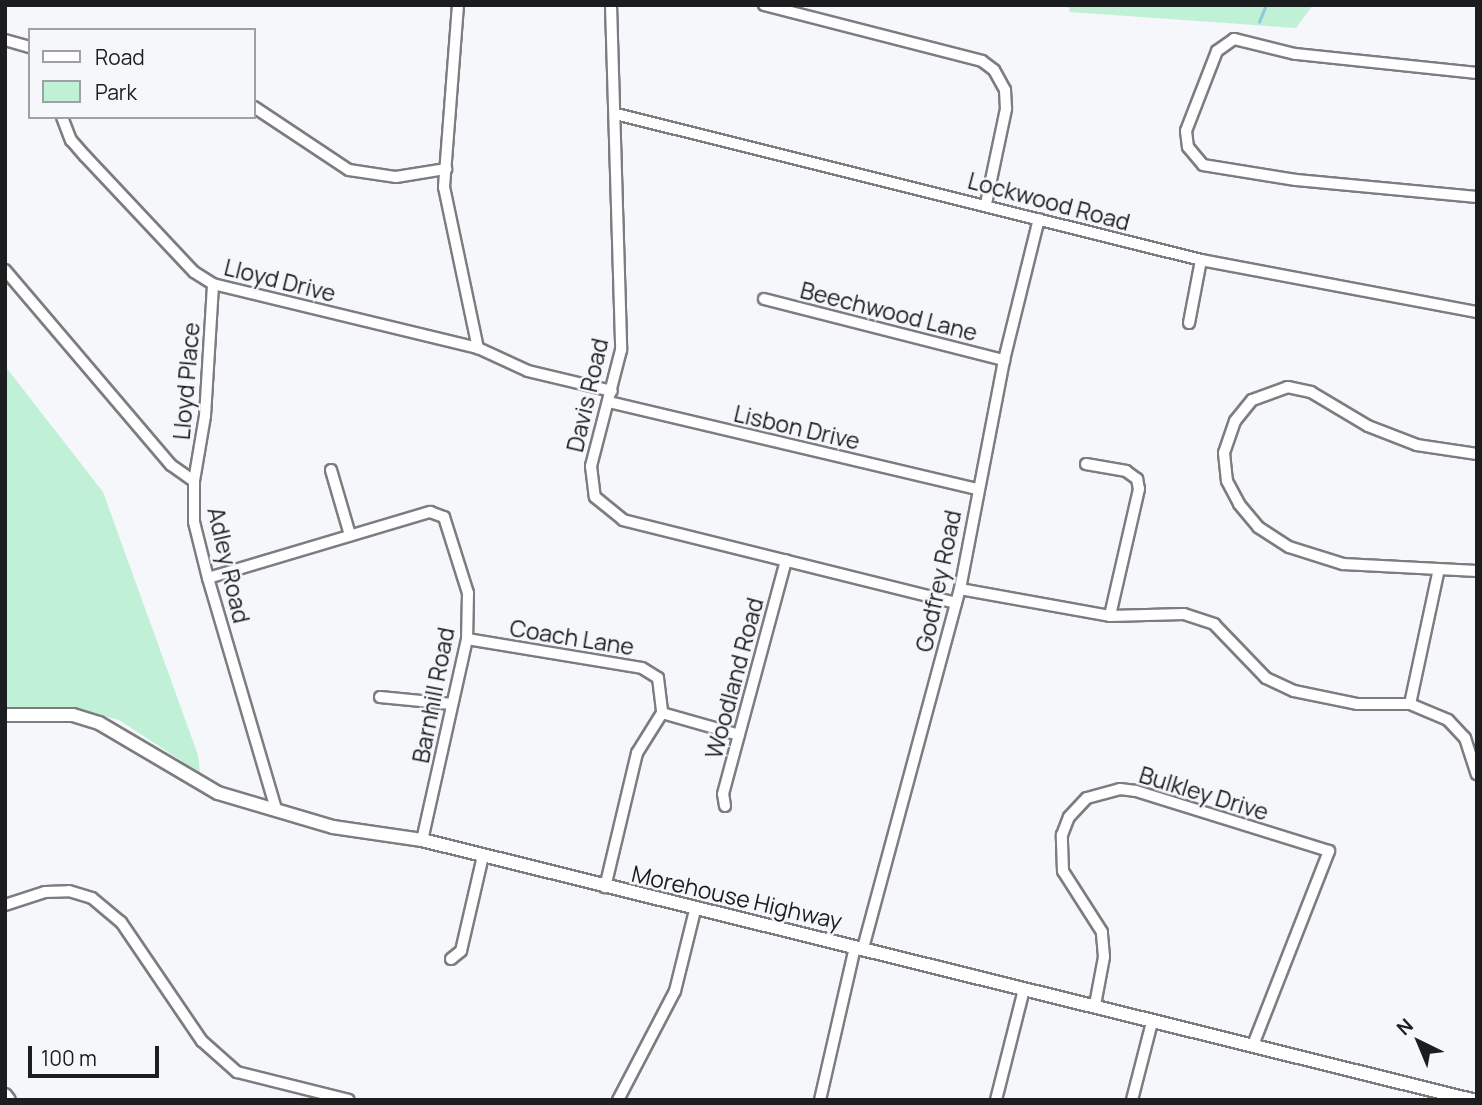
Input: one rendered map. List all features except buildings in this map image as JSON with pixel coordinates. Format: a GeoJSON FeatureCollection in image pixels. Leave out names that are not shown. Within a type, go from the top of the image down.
{"type":"FeatureCollection","features":[{"type":"Feature","properties":{"kind":"street"},"geometry":{"type":"LineString","coordinates":[[458,5],[446,169],[446,205],[478,348]]}},
{"type":"Feature","properties":{"kind":"street","name":"Davis Road"},"geometry":{"type":"LineString","coordinates":[[611,5],[622,331],[610,396],[590,473],[592,488],[605,510],[623,520],[956,603]]}},
{"type":"Feature","properties":{"kind":"street"},"geometry":{"type":"LineString","coordinates":[[764,5],[982,61],[994,70],[1005,90],[1006,109],[986,204]]}},
{"type":"Feature","properties":{"kind":"street"},"geometry":{"type":"LineString","coordinates":[[1477,73],[1295,54],[1247,38],[1225,43],[1217,51],[1186,131],[1188,147],[1203,165],[1296,180],[1477,197]]}},
{"type":"Feature","properties":{"kind":"street"},"geometry":{"type":"LineString","coordinates":[[5,40],[28,46]]}},
{"type":"Feature","properties":{"kind":"street"},"geometry":{"type":"LineString","coordinates":[[256,108],[349,170],[396,177],[446,169]]}},
{"type":"Feature","properties":{"kind":"street","name":"Lockwood Road"},"geometry":{"type":"LineString","coordinates":[[616,114],[986,204],[1201,260],[1477,312]]}},
{"type":"Feature","properties":{"kind":"street","name":"Lloyd Drive"},"geometry":{"type":"LineString","coordinates":[[63,119],[71,140],[85,156],[194,272],[213,285],[478,348],[528,371],[610,396]]}},
{"type":"Feature","properties":{"kind":"street","name":"Godfrey Road"},"geometry":{"type":"LineString","coordinates":[[820,1100],[859,948],[960,589],[977,488],[1004,360],[1039,219]]}},
{"type":"Feature","properties":{"kind":"street"},"geometry":{"type":"LineString","coordinates":[[1189,323],[1201,260]]}},
{"type":"Feature","properties":{"kind":"street","name":"Adley Road"},"geometry":{"type":"LineString","coordinates":[[5,270],[171,465],[194,481],[194,522],[276,809]]}},
{"type":"Feature","properties":{"kind":"street","name":"Lloyd Place"},"geometry":{"type":"LineString","coordinates":[[194,481],[205,416],[213,285]]}},
{"type":"Feature","properties":{"kind":"street","name":"Beechwood Lane"},"geometry":{"type":"LineString","coordinates":[[764,299],[1004,360]]}},
{"type":"Feature","properties":{"kind":"street"},"geometry":{"type":"LineString","coordinates":[[1477,454],[1417,445],[1368,426],[1311,391],[1288,387],[1252,400],[1226,440],[1227,481],[1244,510],[1272,537],[1326,561],[1477,571]]}},
{"type":"Feature","properties":{"kind":"street","name":"Lisbon Drive"},"geometry":{"type":"LineString","coordinates":[[610,396],[977,488]]}},
{"type":"Feature","properties":{"kind":"street"},"geometry":{"type":"LineString","coordinates":[[1086,464],[1126,471],[1137,478],[1139,489],[1110,617]]}},
{"type":"Feature","properties":{"kind":"street"},"geometry":{"type":"LineString","coordinates":[[208,578],[350,535],[331,470]]}},
{"type":"Feature","properties":{"kind":"street","name":"Barnhill Road"},"geometry":{"type":"LineString","coordinates":[[350,535],[430,512],[444,517],[468,593],[467,639],[422,840]]}},
{"type":"Feature","properties":{"kind":"street","name":"Woodland Road"},"geometry":{"type":"LineString","coordinates":[[725,806],[723,794],[786,560]]}},
{"type":"Feature","properties":{"kind":"street"},"geometry":{"type":"LineString","coordinates":[[1410,704],[1439,569]]}},
{"type":"Feature","properties":{"kind":"street"},"geometry":{"type":"LineString","coordinates":[[960,589],[1110,617],[1184,614],[1214,624],[1266,678],[1294,691],[1357,704],[1410,704],[1448,720],[1465,738],[1477,774]]}},
{"type":"Feature","properties":{"kind":"street","name":"Coach Lane"},"geometry":{"type":"LineString","coordinates":[[467,639],[642,668],[657,678],[662,713]]}},
{"type":"Feature","properties":{"kind":"street"},"geometry":{"type":"LineString","coordinates":[[380,697],[452,704]]}},
{"type":"Feature","properties":{"kind":"street"},"geometry":{"type":"LineString","coordinates":[[605,887],[637,753],[662,713],[739,735]]}},
{"type":"Feature","properties":{"kind":"street","name":"Morehouse Highway"},"geometry":{"type":"LineString","coordinates":[[5,715],[73,715],[99,723],[218,793],[333,827],[422,840],[695,910],[1095,1005],[1152,1022],[1472,1100]]}},
{"type":"Feature","properties":{"kind":"street","name":"Bulkley Drive"},"geometry":{"type":"LineString","coordinates":[[1095,1005],[1104,957],[1102,932],[1063,871],[1062,835],[1069,817],[1087,798],[1121,789],[1136,791],[1329,851],[1253,1045]]}},
{"type":"Feature","properties":{"kind":"street"},"geometry":{"type":"LineString","coordinates":[[451,959],[461,951],[483,856]]}},
{"type":"Feature","properties":{"kind":"street"},"geometry":{"type":"LineString","coordinates":[[5,905],[46,892],[69,891],[92,898],[121,922],[202,1041],[237,1072],[349,1100]]}},
{"type":"Feature","properties":{"kind":"street"},"geometry":{"type":"LineString","coordinates":[[618,1100],[675,991],[695,910]]}},
{"type":"Feature","properties":{"kind":"street"},"geometry":{"type":"LineString","coordinates":[[996,1100],[1024,989]]}},
{"type":"Feature","properties":{"kind":"street"},"geometry":{"type":"LineString","coordinates":[[1132,1100],[1152,1022]]}},
{"type":"Feature","properties":{"kind":"street"},"geometry":{"type":"LineString","coordinates":[[5,1095],[9,1100]]}},
{"type":"Feature","properties":{"kind":"green space"},"geometry":{"type":"Polygon","coordinates":[[[1068,5],[1313,5],[1296,28],[1070,12],[1068,5]]]}},
{"type":"Feature","properties":{"kind":"green space"},"geometry":{"type":"Polygon","coordinates":[[[5,366],[103,492],[198,755],[200,773],[119,720],[68,707],[5,707],[5,366]]]}},
{"type":"Feature","properties":{"kind":"waterway"},"geometry":{"type":"LineString","coordinates":[[1259,22],[1266,5]]}}]}
